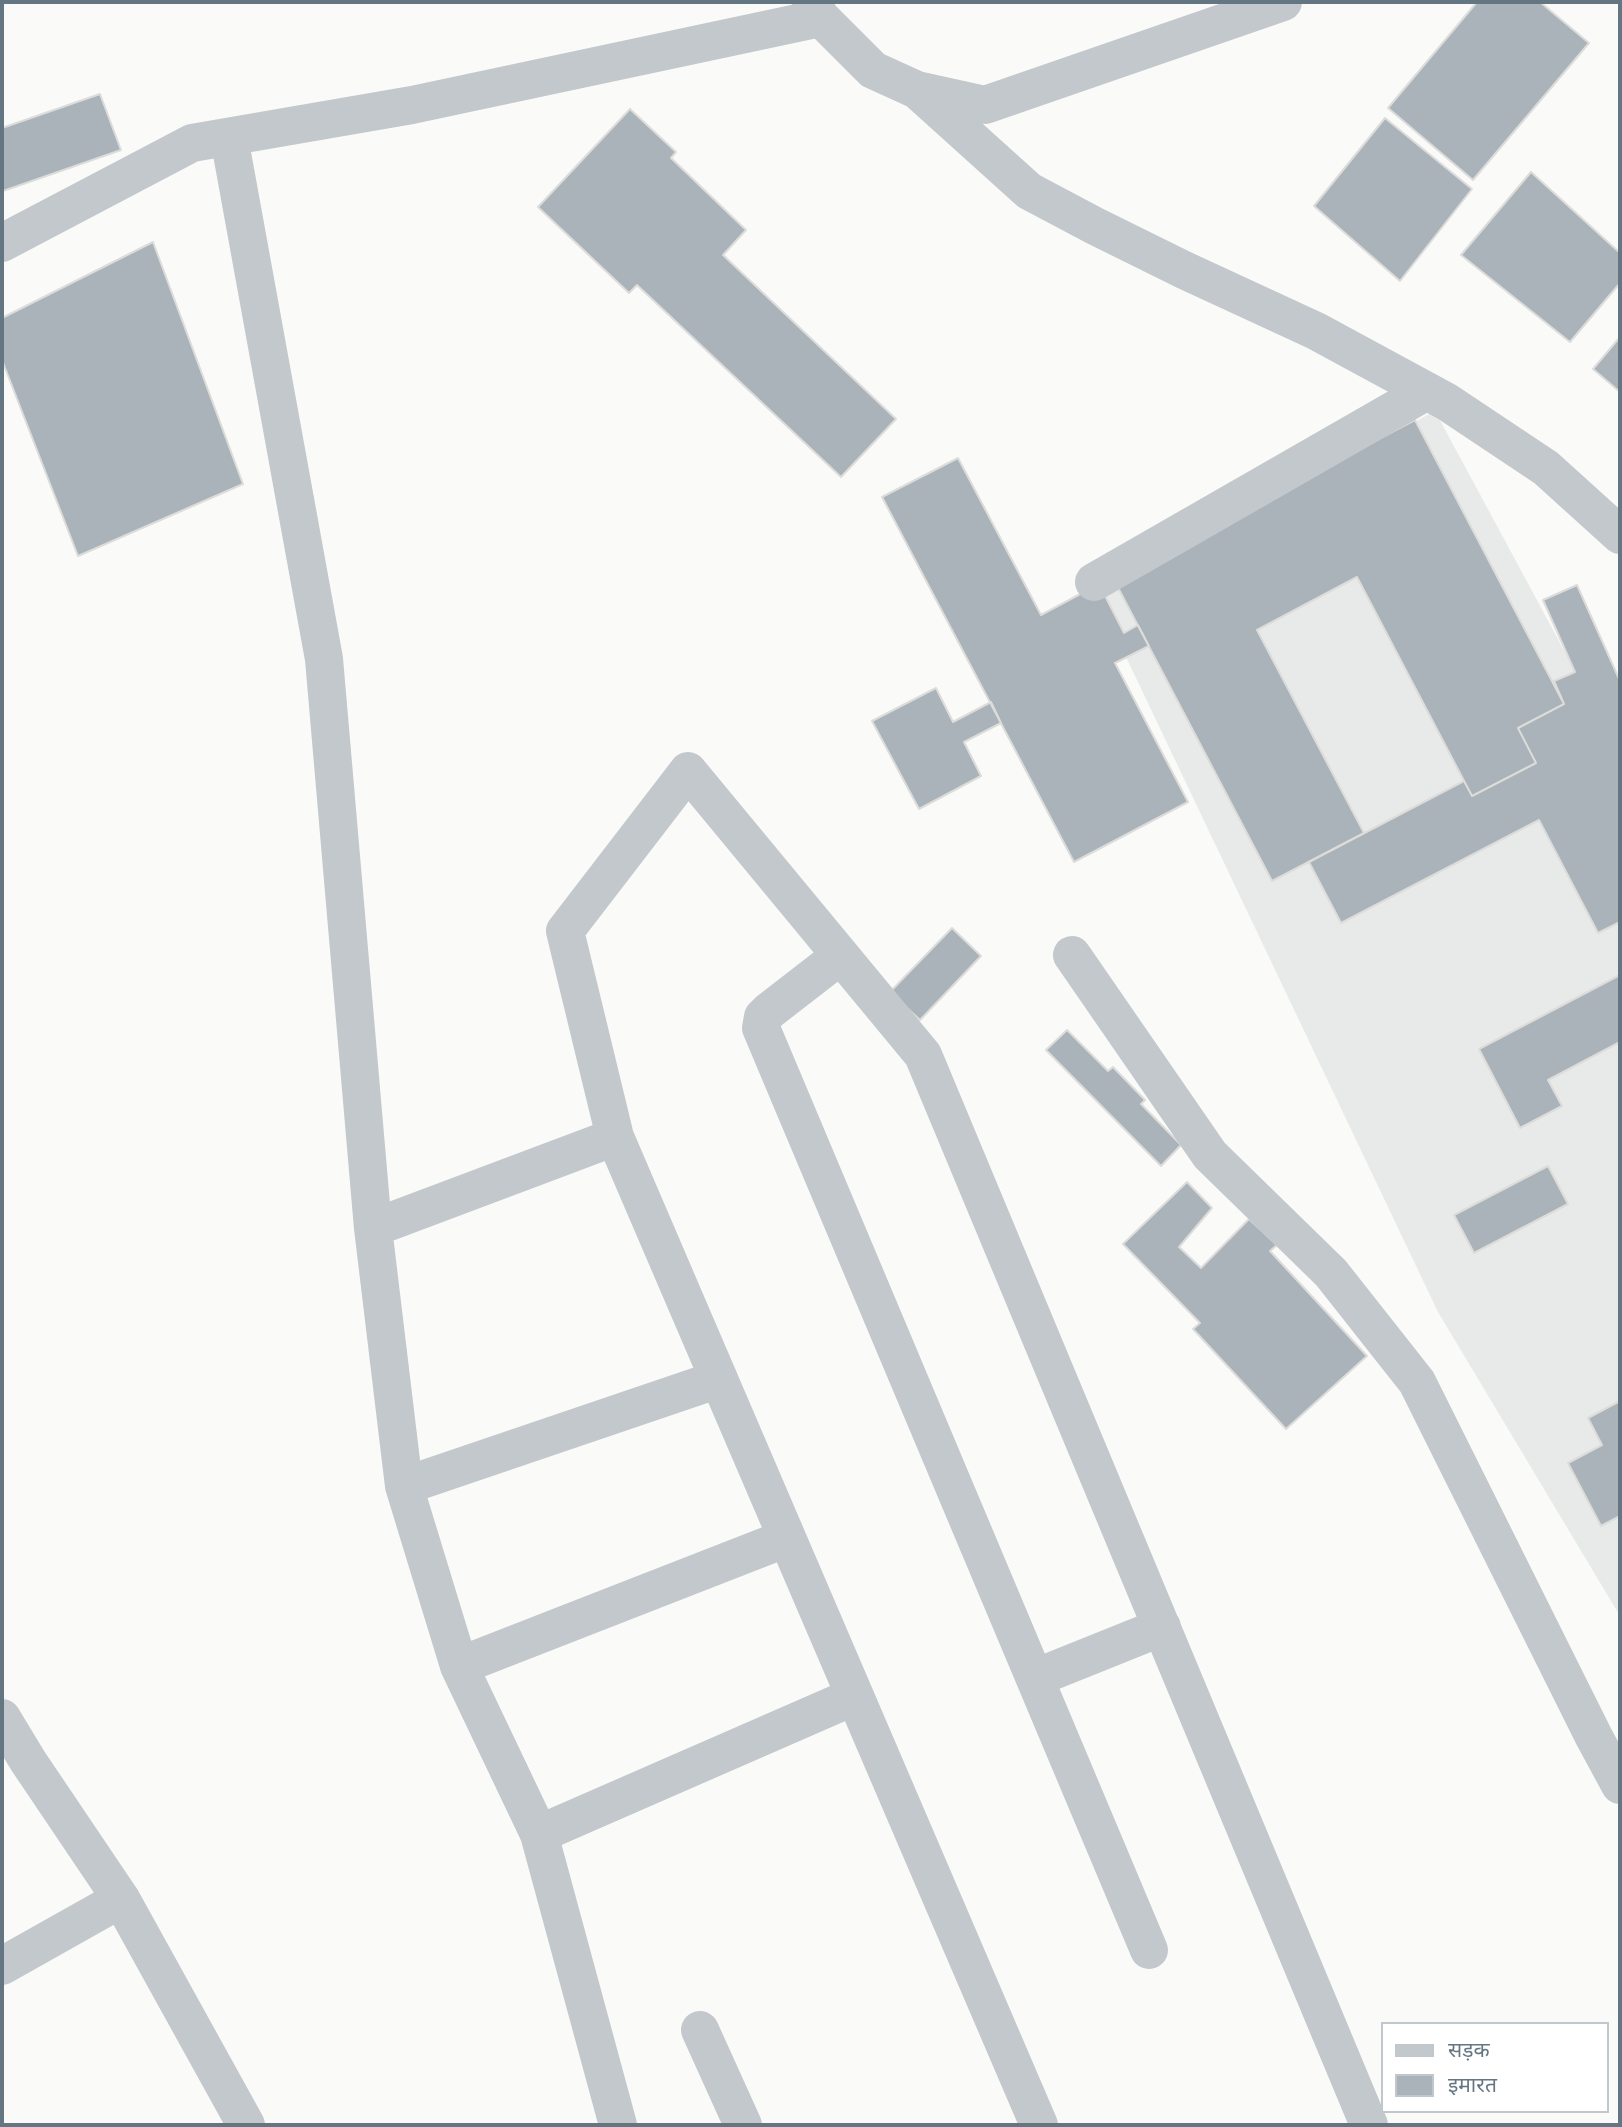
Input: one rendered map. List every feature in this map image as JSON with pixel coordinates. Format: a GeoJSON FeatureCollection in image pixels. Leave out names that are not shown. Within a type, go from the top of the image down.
{"type":"FeatureCollection","features":[{"type":"Feature","properties":{"kind":"street"},"geometry":{"type":"LineString","coordinates":[[2,243],[192,143],[412,106],[816,10],[873,71],[917,90],[985,105],[1283,2]]}},
{"type":"Feature","properties":{"kind":"street"},"geometry":{"type":"LineString","coordinates":[[917,90],[1030,191],[1184,271],[1316,331],[1447,402],[1546,468],[1620,536]]}},
{"type":"Feature","properties":{"kind":"street"},"geometry":{"type":"LineString","coordinates":[[229,136],[324,660],[373,1228],[404,1486],[459,1666],[539,1834],[618,2125]]}},
{"type":"Feature","properties":{"kind":"street"},"geometry":{"type":"LineString","coordinates":[[1094,582],[1427,391]]}},
{"type":"Feature","properties":{"kind":"street"},"geometry":{"type":"LineString","coordinates":[[1039,2125],[615,1137],[565,931],[688,771],[923,1055],[1369,2125]]}},
{"type":"Feature","properties":{"kind":"street"},"geometry":{"type":"LineString","coordinates":[[1072,955],[1210,1155],[1331,1273],[1417,1382],[1620,1784]]}},
{"type":"Feature","properties":{"kind":"street"},"geometry":{"type":"LineString","coordinates":[[840,956],[769,1011],[763,1017],[761,1028],[1149,1950]]}},
{"type":"Feature","properties":{"kind":"street"},"geometry":{"type":"LineString","coordinates":[[373,1228],[615,1137]]}},
{"type":"Feature","properties":{"kind":"street"},"geometry":{"type":"LineString","coordinates":[[404,1486],[719,1379]]}},
{"type":"Feature","properties":{"kind":"street"},"geometry":{"type":"LineString","coordinates":[[459,1666],[787,1538]]}},
{"type":"Feature","properties":{"kind":"street"},"geometry":{"type":"LineString","coordinates":[[1035,1678],[1162,1627]]}},
{"type":"Feature","properties":{"kind":"street"},"geometry":{"type":"LineString","coordinates":[[539,1834],[855,1696]]}},
{"type":"Feature","properties":{"kind":"street"},"geometry":{"type":"LineString","coordinates":[[2,1718],[121,1899],[246,2125]]}},
{"type":"Feature","properties":{"kind":"street"},"geometry":{"type":"LineString","coordinates":[[2,1966],[121,1899]]}},
{"type":"Feature","properties":{"kind":"street"},"geometry":{"type":"LineString","coordinates":[[699,2030],[743,2125]]}},
{"type":"Feature","properties":{"kind":"shaded area"},"geometry":{"type":"Polygon","coordinates":[[[1435,411],[1620,754],[1620,1616],[1438,1312],[1096,594],[1435,411]]]}},
{"type":"Feature","properties":{"kind":"building"},"geometry":{"type":"Polygon","coordinates":[[[1477,2],[1540,2],[1589,43],[1473,180],[1388,108],[1477,2]]]}},
{"type":"Feature","properties":{"kind":"building"},"geometry":{"type":"Polygon","coordinates":[[[100,94],[121,150],[3,191],[2,128],[100,94]]]}},
{"type":"Feature","properties":{"kind":"building"},"geometry":{"type":"Polygon","coordinates":[[[630,109],[676,152],[671,158],[746,230],[723,255],[896,419],[841,477],[637,285],[629,293],[538,207],[630,109]]]}},
{"type":"Feature","properties":{"kind":"building"},"geometry":{"type":"Polygon","coordinates":[[[1385,118],[1472,189],[1400,281],[1314,206],[1385,118]]]}},
{"type":"Feature","properties":{"kind":"building"},"geometry":{"type":"Polygon","coordinates":[[[1531,172],[1620,253],[1620,283],[1570,342],[1461,255],[1531,172]]]}},
{"type":"Feature","properties":{"kind":"building"},"geometry":{"type":"Polygon","coordinates":[[[153,242],[243,484],[78,556],[2,360],[2,318],[153,242]]]}},
{"type":"Feature","properties":{"kind":"building"},"geometry":{"type":"Polygon","coordinates":[[[1620,337],[1620,392],[1593,369],[1620,337]]]}},
{"type":"Feature","properties":{"kind":"building"},"geometry":{"type":"Polygon","coordinates":[[[1415,420],[1564,704],[1518,728],[1536,763],[1472,796],[1357,577],[1257,630],[1364,833],[1272,881],[1113,578],[1415,420]]]}},
{"type":"Feature","properties":{"kind":"building"},"geometry":{"type":"Polygon","coordinates":[[[958,458],[1041,615],[1099,584],[1124,633],[1138,625],[1149,646],[1115,663],[1188,802],[1074,862],[882,497],[958,458]]]}},
{"type":"Feature","properties":{"kind":"building"},"geometry":{"type":"Polygon","coordinates":[[[1577,585],[1620,681],[1620,922],[1598,933],[1539,820],[1341,923],[1309,862],[1464,781],[1472,796],[1536,763],[1518,728],[1564,704],[1554,681],[1575,672],[1543,600],[1577,585]]]}},
{"type":"Feature","properties":{"kind":"building"},"geometry":{"type":"Polygon","coordinates":[[[936,688],[953,722],[991,702],[1001,723],[964,742],[981,776],[919,809],[872,721],[936,688]]]}},
{"type":"Feature","properties":{"kind":"building"},"geometry":{"type":"Polygon","coordinates":[[[952,928],[981,956],[920,1020],[890,992],[952,928]]]}},
{"type":"Feature","properties":{"kind":"building"},"geometry":{"type":"Polygon","coordinates":[[[1620,975],[1620,1042],[1548,1080],[1562,1106],[1520,1128],[1479,1049],[1620,975]]]}},
{"type":"Feature","properties":{"kind":"building"},"geometry":{"type":"Polygon","coordinates":[[[1067,1030],[1108,1071],[1113,1067],[1145,1100],[1141,1104],[1181,1145],[1161,1166],[1046,1050],[1067,1030]]]}},
{"type":"Feature","properties":{"kind":"building"},"geometry":{"type":"Polygon","coordinates":[[[1548,1166],[1568,1204],[1474,1253],[1454,1215],[1548,1166]]]}},
{"type":"Feature","properties":{"kind":"building"},"geometry":{"type":"Polygon","coordinates":[[[1187,1182],[1212,1208],[1179,1247],[1201,1268],[1249,1219],[1277,1245],[1270,1251],[1367,1356],[1286,1429],[1193,1329],[1200,1323],[1123,1244],[1187,1182]]]}},
{"type":"Feature","properties":{"kind":"building"},"geometry":{"type":"Polygon","coordinates":[[[1620,1401],[1620,1516],[1601,1526],[1568,1463],[1602,1445],[1588,1418],[1620,1401]]]}}]}
